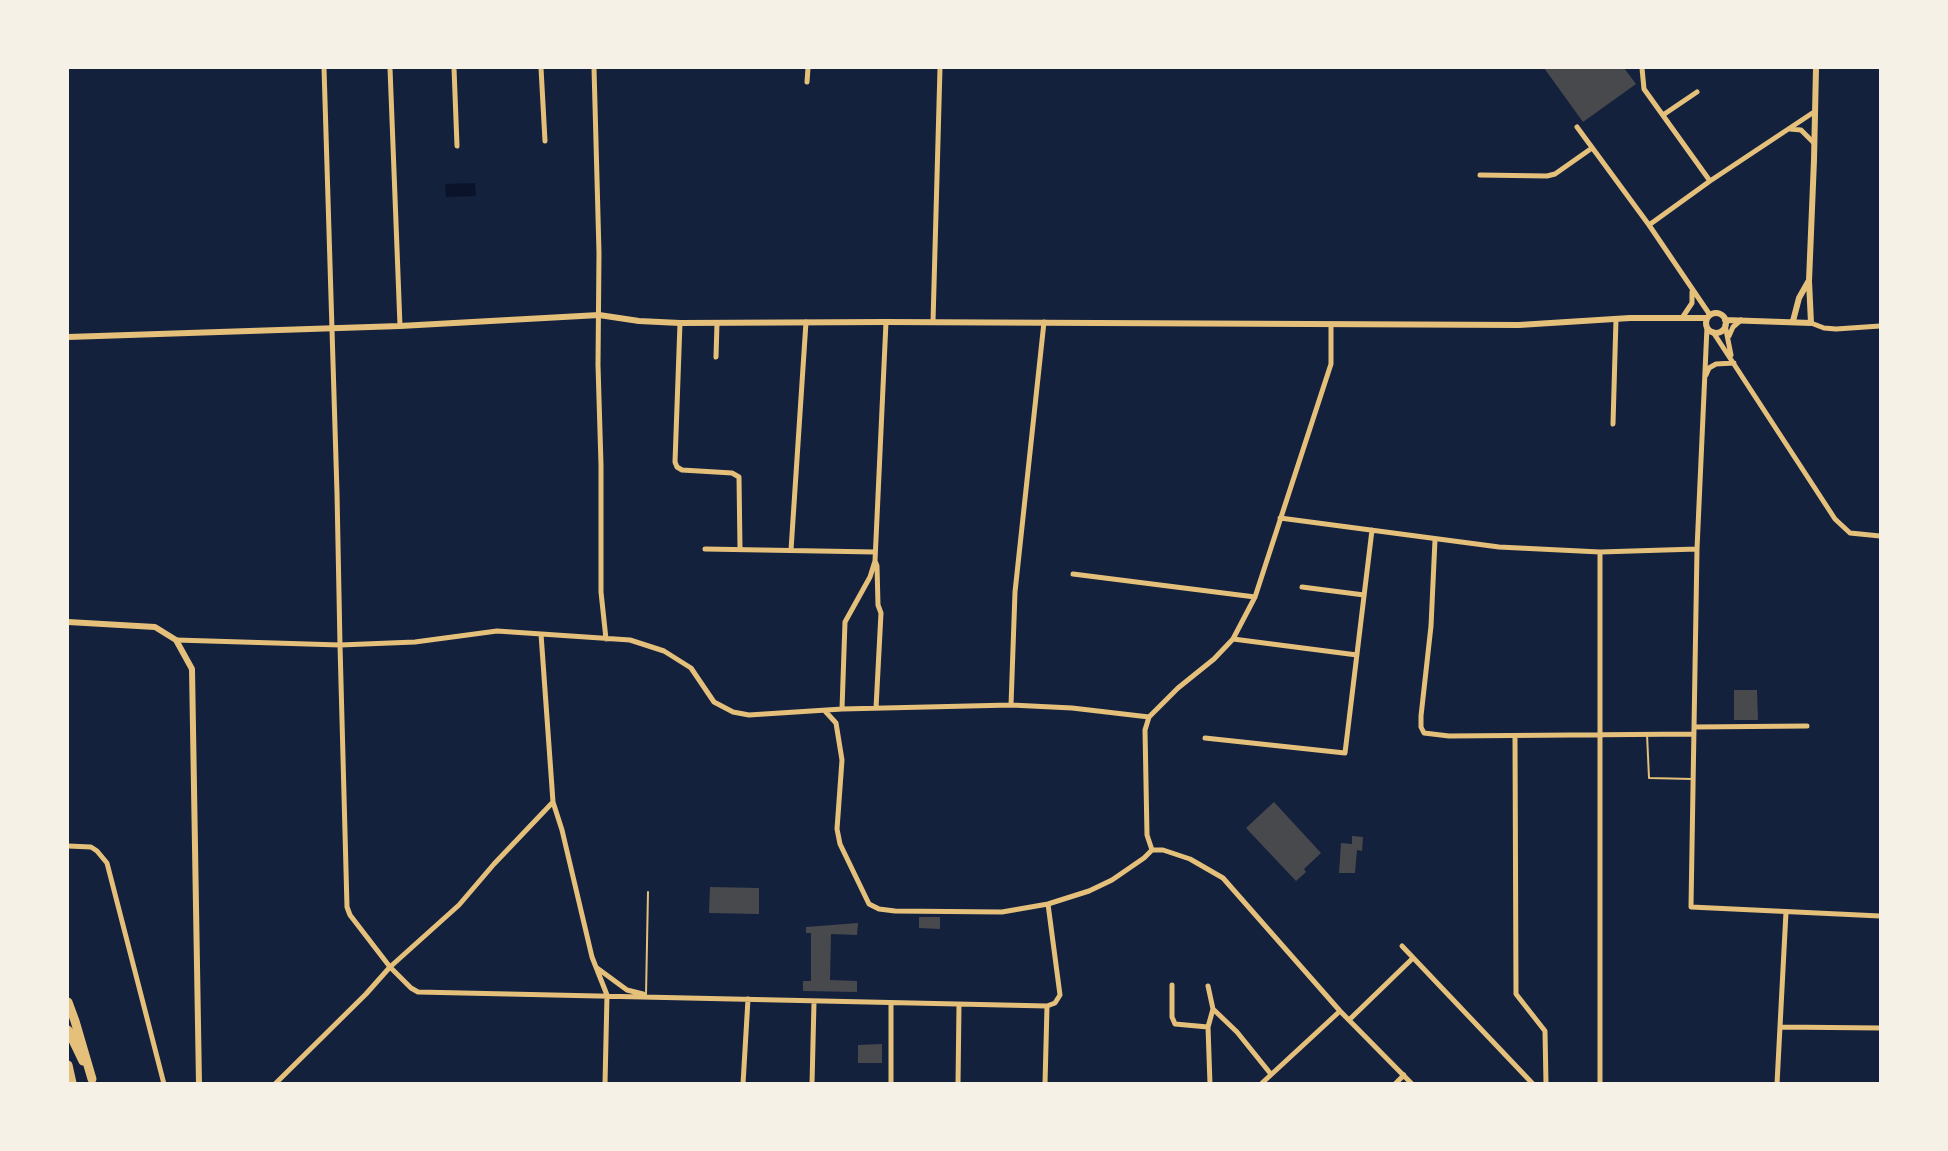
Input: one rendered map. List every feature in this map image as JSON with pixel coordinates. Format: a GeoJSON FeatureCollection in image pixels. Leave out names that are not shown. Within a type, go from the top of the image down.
{"type":"FeatureCollection","features":[{"type":"Feature","properties":{"kind":"highway"},"geometry":{"type":"LineString","coordinates":[[68,1002],[92,1079]]}},
{"type":"Feature","properties":{"kind":"highway"},"geometry":{"type":"LineString","coordinates":[[68,1016],[92,1079]]}},
{"type":"Feature","properties":{"kind":"highway"},"geometry":{"type":"LineString","coordinates":[[68,1030],[92,1079]]}},
{"type":"Feature","properties":{"kind":"highway"},"geometry":{"type":"LineString","coordinates":[[68,1065],[72,1083]]}},
{"type":"Feature","properties":{"kind":"highway"},"geometry":{"type":"LineString","coordinates":[[68,1077],[72,1083]]}},
{"type":"Feature","properties":{"kind":"street"},"geometry":{"type":"LineString","coordinates":[[324,68],[338,493],[347,907],[350,915],[390,967],[418,992],[1047,1006],[1055,1003],[1060,995],[1048,904]]}},
{"type":"Feature","properties":{"kind":"street"},"geometry":{"type":"LineString","coordinates":[[390,68],[400,326]]}},
{"type":"Feature","properties":{"kind":"street"},"geometry":{"type":"LineString","coordinates":[[454,68],[457,146]]}},
{"type":"Feature","properties":{"kind":"street"},"geometry":{"type":"LineString","coordinates":[[541,68],[544,141]]}},
{"type":"Feature","properties":{"kind":"street"},"geometry":{"type":"LineString","coordinates":[[594,68],[599,253],[601,592],[606,639]]}},
{"type":"Feature","properties":{"kind":"street"},"geometry":{"type":"LineString","coordinates":[[807,82],[808,68]]}},
{"type":"Feature","properties":{"kind":"street"},"geometry":{"type":"LineString","coordinates":[[933,322],[940,68]]}},
{"type":"Feature","properties":{"kind":"street"},"geometry":{"type":"LineString","coordinates":[[1642,68],[1644,88],[1710,181]]}},
{"type":"Feature","properties":{"kind":"street"},"geometry":{"type":"LineString","coordinates":[[1811,323],[1809,281],[1816,68]]}},
{"type":"Feature","properties":{"kind":"street"},"geometry":{"type":"LineString","coordinates":[[1664,116],[1697,93]]}},
{"type":"Feature","properties":{"kind":"street"},"geometry":{"type":"LineString","coordinates":[[1649,225],[1710,181],[1814,112]]}},
{"type":"Feature","properties":{"kind":"street"},"geometry":{"type":"LineString","coordinates":[[1576,127],[1649,225],[1709,317],[1697,549],[1691,907],[1881,916]]}},
{"type":"Feature","properties":{"kind":"street"},"geometry":{"type":"LineString","coordinates":[[1788,129],[1801,130],[1814,143]]}},
{"type":"Feature","properties":{"kind":"street"},"geometry":{"type":"LineString","coordinates":[[1480,176],[1555,174],[1592,148]]}},
{"type":"Feature","properties":{"kind":"street"},"geometry":{"type":"LineString","coordinates":[[1793,321],[1799,298],[1809,281]]}},
{"type":"Feature","properties":{"kind":"street"},"geometry":{"type":"LineString","coordinates":[[1682,318],[1694,297],[1691,287]]}},
{"type":"Feature","properties":{"kind":"street"},"geometry":{"type":"LineString","coordinates":[[68,337],[400,326],[599,315],[639,321],[680,323],[1044,322],[1519,325],[1616,319],[1709,317],[1719,314],[1725,322],[1728,346],[1734,363]]}},
{"type":"Feature","properties":{"kind":"street"},"geometry":{"type":"LineString","coordinates":[[1613,424],[1616,319]]}},
{"type":"Feature","properties":{"kind":"street"},"geometry":{"type":"LineString","coordinates":[[1728,336],[1741,320]]}},
{"type":"Feature","properties":{"kind":"street"},"geometry":{"type":"LineString","coordinates":[[1725,322],[1793,321],[1836,329],[1881,326]]}},
{"type":"Feature","properties":{"kind":"street"},"geometry":{"type":"LineString","coordinates":[[716,357],[717,322]]}},
{"type":"Feature","properties":{"kind":"street"},"geometry":{"type":"LineString","coordinates":[[791,550],[806,322]]}},
{"type":"Feature","properties":{"kind":"street"},"geometry":{"type":"LineString","coordinates":[[842,709],[845,622],[870,578],[875,561],[886,322]]}},
{"type":"Feature","properties":{"kind":"street"},"geometry":{"type":"LineString","coordinates":[[1011,705],[1016,592],[1044,322]]}},
{"type":"Feature","properties":{"kind":"street"},"geometry":{"type":"LineString","coordinates":[[1710,330],[1719,332],[1725,322]]}},
{"type":"Feature","properties":{"kind":"street"},"geometry":{"type":"LineString","coordinates":[[680,323],[674,458],[677,467],[682,470],[732,473],[739,477],[740,549]]}},
{"type":"Feature","properties":{"kind":"street"},"geometry":{"type":"LineString","coordinates":[[1152,849],[1147,823],[1146,730],[1149,717],[1233,639],[1255,597],[1331,364],[1331,324]]}},
{"type":"Feature","properties":{"kind":"street"},"geometry":{"type":"LineString","coordinates":[[1710,330],[1734,363],[1835,519],[1850,533],[1881,536]]}},
{"type":"Feature","properties":{"kind":"street"},"geometry":{"type":"LineString","coordinates":[[1704,380],[1709,369],[1716,364],[1734,363]]}},
{"type":"Feature","properties":{"kind":"street"},"geometry":{"type":"LineString","coordinates":[[705,464],[705,472]]}},
{"type":"Feature","properties":{"kind":"street"},"geometry":{"type":"LineString","coordinates":[[1280,518],[1499,547],[1600,552],[1697,549]]}},
{"type":"Feature","properties":{"kind":"street"},"geometry":{"type":"LineString","coordinates":[[1205,738],[1346,753],[1372,530]]}},
{"type":"Feature","properties":{"kind":"street"},"geometry":{"type":"LineString","coordinates":[[1435,540],[1431,626],[1421,727],[1424,733],[1449,736],[1647,735],[1694,730],[1807,726]]}},
{"type":"Feature","properties":{"kind":"street"},"geometry":{"type":"LineString","coordinates":[[705,549],[875,552]]}},
{"type":"Feature","properties":{"kind":"street"},"geometry":{"type":"LineString","coordinates":[[1600,552],[1600,1083]]}},
{"type":"Feature","properties":{"kind":"street"},"geometry":{"type":"LineString","coordinates":[[875,561],[878,605],[881,613],[876,708]]}},
{"type":"Feature","properties":{"kind":"street"},"geometry":{"type":"LineString","coordinates":[[1073,574],[1255,597]]}},
{"type":"Feature","properties":{"kind":"street"},"geometry":{"type":"LineString","coordinates":[[1302,587],[1364,595]]}},
{"type":"Feature","properties":{"kind":"street"},"geometry":{"type":"LineString","coordinates":[[68,622],[155,627],[176,640],[192,669],[199,1083]]}},
{"type":"Feature","properties":{"kind":"street"},"geometry":{"type":"LineString","coordinates":[[176,640],[340,645],[415,642],[496,631],[630,640],[664,651],[691,668],[714,702],[733,712],[749,715],[842,709],[1011,705],[1072,708],[1149,717]]}},
{"type":"Feature","properties":{"kind":"street"},"geometry":{"type":"LineString","coordinates":[[541,634],[553,802],[596,967],[606,995],[605,1083]]}},
{"type":"Feature","properties":{"kind":"street"},"geometry":{"type":"LineString","coordinates":[[1233,639],[1358,655]]}},
{"type":"Feature","properties":{"kind":"street"},"geometry":{"type":"LineString","coordinates":[[825,711],[836,723],[842,760],[837,829],[840,844],[869,904],[879,909],[990,912],[1048,904],[1089,891],[1112,880],[1144,858],[1152,849]]}},
{"type":"Feature","properties":{"kind":"street"},"geometry":{"type":"LineString","coordinates":[[1515,736],[1516,994],[1545,1031],[1546,1083]]}},
{"type":"Feature","properties":{"kind":"street"},"geometry":{"type":"LineString","coordinates":[[275,1083],[366,994],[390,967],[459,905],[553,802]]}},
{"type":"Feature","properties":{"kind":"street"},"geometry":{"type":"LineString","coordinates":[[68,846],[91,847],[107,863],[164,1083]]}},
{"type":"Feature","properties":{"kind":"street"},"geometry":{"type":"LineString","coordinates":[[1152,849],[1163,850],[1190,859],[1223,878],[1340,1011],[1412,1083]]}},
{"type":"Feature","properties":{"kind":"street"},"geometry":{"type":"LineString","coordinates":[[1777,1083],[1786,912]]}},
{"type":"Feature","properties":{"kind":"street"},"geometry":{"type":"LineString","coordinates":[[1402,946],[1533,1083]]}},
{"type":"Feature","properties":{"kind":"street"},"geometry":{"type":"LineString","coordinates":[[1349,1020],[1413,957]]}},
{"type":"Feature","properties":{"kind":"street"},"geometry":{"type":"LineString","coordinates":[[596,967],[627,990],[653,996]]}},
{"type":"Feature","properties":{"kind":"street"},"geometry":{"type":"LineString","coordinates":[[1172,985],[1172,1017],[1175,1024],[1208,1027]]}},
{"type":"Feature","properties":{"kind":"street"},"geometry":{"type":"LineString","coordinates":[[1208,986],[1213,1009],[1208,1027],[1210,1083]]}},
{"type":"Feature","properties":{"kind":"street"},"geometry":{"type":"LineString","coordinates":[[743,1083],[748,999]]}},
{"type":"Feature","properties":{"kind":"street"},"geometry":{"type":"LineString","coordinates":[[812,1083],[814,1002]]}},
{"type":"Feature","properties":{"kind":"street"},"geometry":{"type":"LineString","coordinates":[[891,1003],[891,1083]]}},
{"type":"Feature","properties":{"kind":"street"},"geometry":{"type":"LineString","coordinates":[[958,1083],[959,1005]]}},
{"type":"Feature","properties":{"kind":"street"},"geometry":{"type":"LineString","coordinates":[[1045,1083],[1047,1006]]}},
{"type":"Feature","properties":{"kind":"street"},"geometry":{"type":"LineString","coordinates":[[1213,1009],[1237,1032],[1270,1073]]}},
{"type":"Feature","properties":{"kind":"street"},"geometry":{"type":"LineString","coordinates":[[1261,1083],[1340,1011]]}},
{"type":"Feature","properties":{"kind":"street"},"geometry":{"type":"LineString","coordinates":[[1780,1027],[1881,1028]]}},
{"type":"Feature","properties":{"kind":"street"},"geometry":{"type":"LineString","coordinates":[[1395,1083],[1404,1075]]}},
{"type":"Feature","properties":{"kind":"lane"},"geometry":{"type":"LineString","coordinates":[[1647,735],[1648,778],[1693,779]]}},
{"type":"Feature","properties":{"kind":"lane"},"geometry":{"type":"LineString","coordinates":[[646,994],[648,892]]}},
{"type":"Feature","properties":{"kind":"water"},"geometry":{"type":"Polygon","coordinates":[[[475,183],[476,196],[446,197],[445,184],[475,183]]]}},
{"type":"Feature","properties":{"kind":"building"},"geometry":{"type":"Polygon","coordinates":[[[1544,68],[1624,68],[1636,84],[1583,122],[1544,68]]]}},
{"type":"Feature","properties":{"kind":"building"},"geometry":{"type":"Polygon","coordinates":[[[1734,690],[1757,690],[1758,720],[1734,720],[1734,690]]]}},
{"type":"Feature","properties":{"kind":"building"},"geometry":{"type":"Polygon","coordinates":[[[1274,802],[1321,853],[1304,869],[1306,872],[1296,881],[1246,828],[1274,802]]]}},
{"type":"Feature","properties":{"kind":"building"},"geometry":{"type":"Polygon","coordinates":[[[1352,836],[1363,837],[1362,851],[1357,850],[1355,873],[1339,873],[1341,843],[1352,844],[1352,836]]]}},
{"type":"Feature","properties":{"kind":"building"},"geometry":{"type":"Polygon","coordinates":[[[710,887],[759,888],[759,914],[709,913],[710,887]]]}},
{"type":"Feature","properties":{"kind":"building"},"geometry":{"type":"Polygon","coordinates":[[[919,917],[940,917],[940,929],[919,928],[919,917]]]}},
{"type":"Feature","properties":{"kind":"building"},"geometry":{"type":"Polygon","coordinates":[[[858,923],[857,935],[831,934],[830,980],[857,981],[857,992],[803,991],[803,981],[811,981],[811,933],[806,933],[806,927],[858,923]]]}},
{"type":"Feature","properties":{"kind":"building"},"geometry":{"type":"Polygon","coordinates":[[[882,1044],[882,1063],[858,1063],[858,1045],[882,1044]]]}}]}
